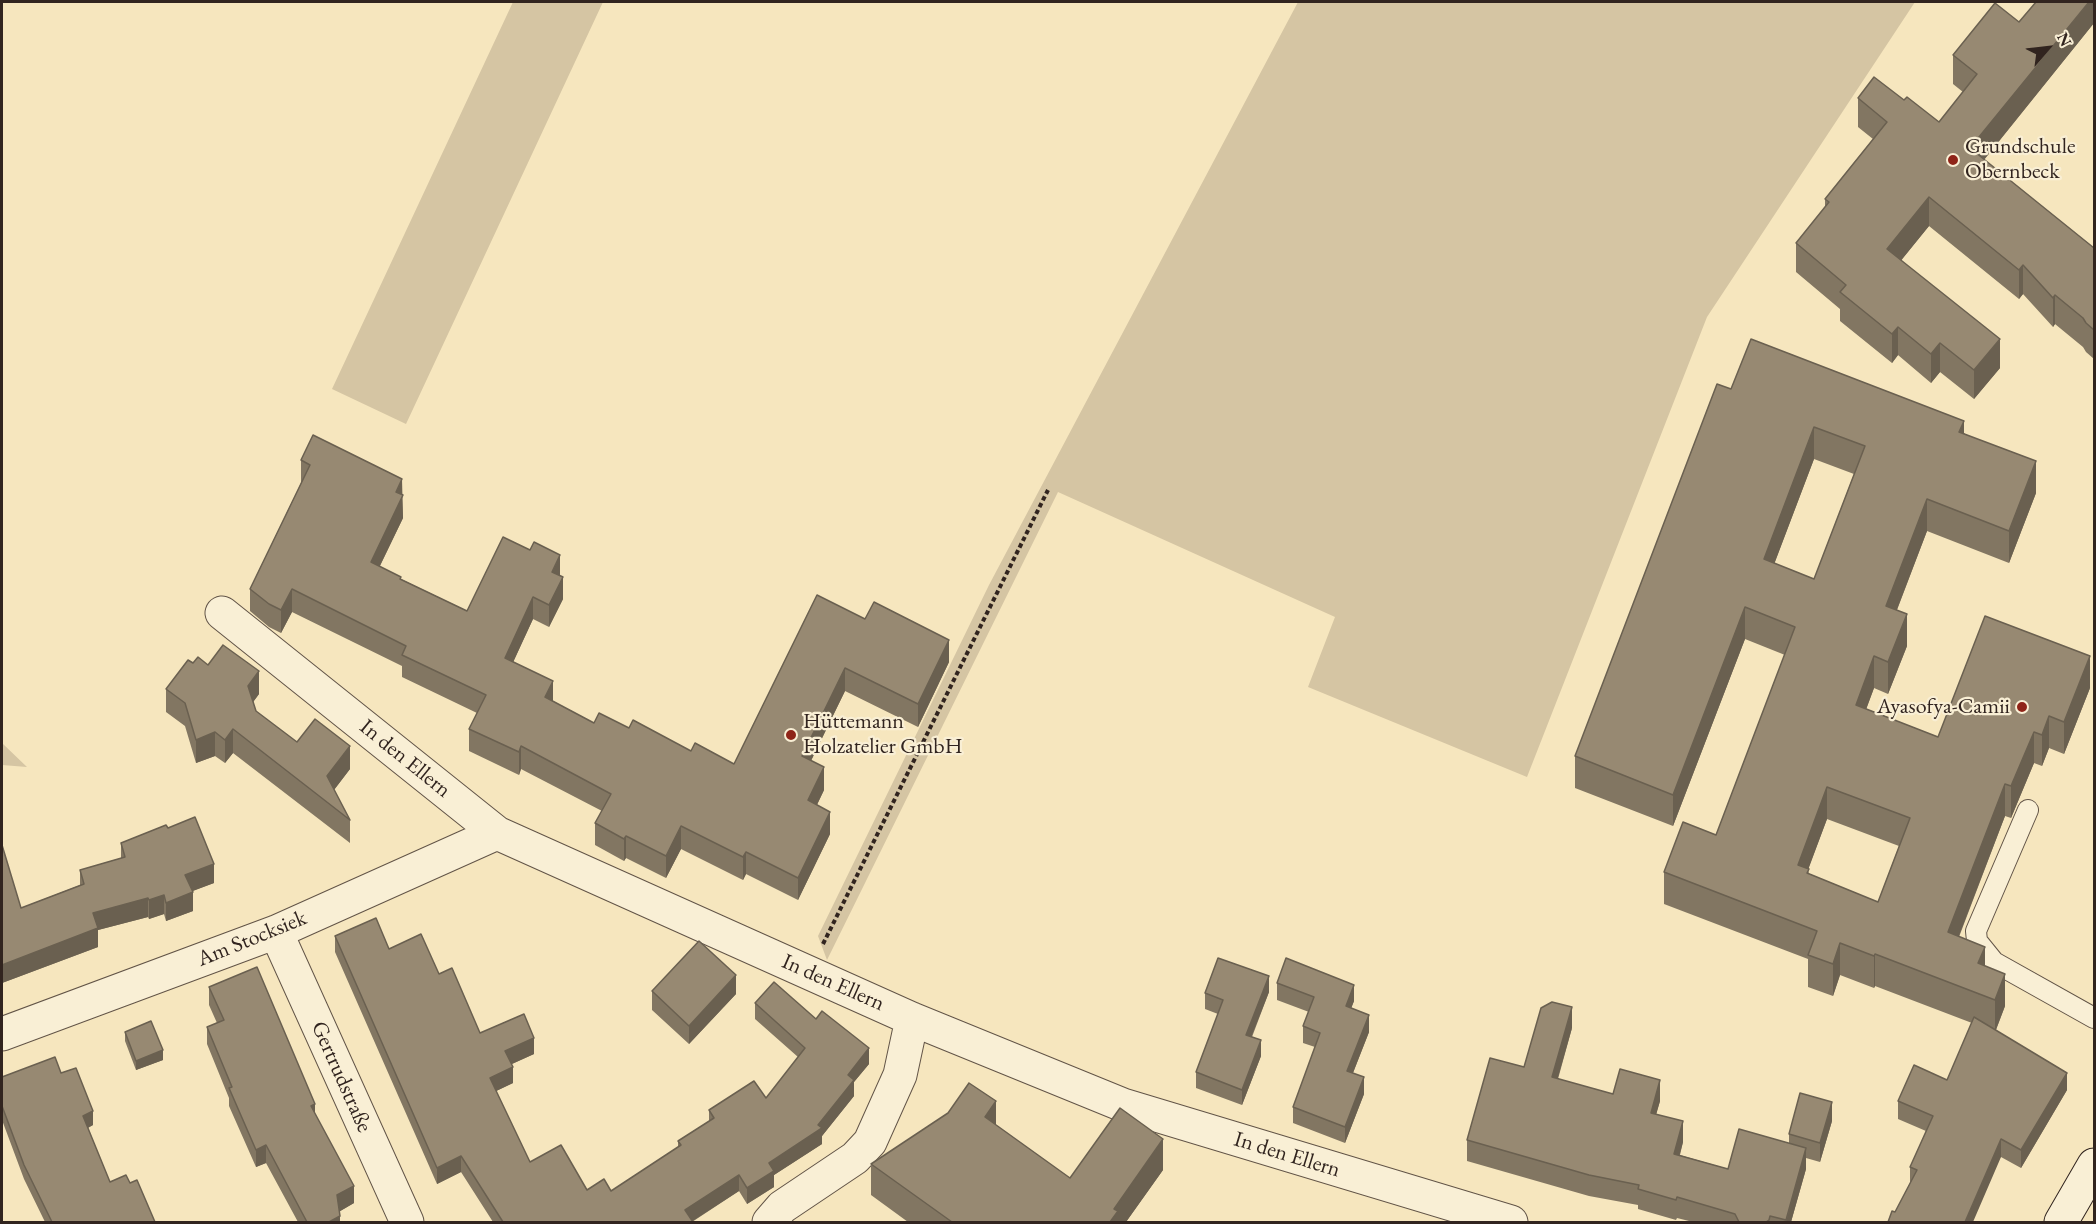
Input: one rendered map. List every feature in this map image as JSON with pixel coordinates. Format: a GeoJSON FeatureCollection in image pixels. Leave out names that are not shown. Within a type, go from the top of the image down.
{"type":"FeatureCollection","features":[{"type":"Feature","properties":{"kind":"street","name":"In den Ellern"},"geometry":{"type":"LineString","coordinates":[[222,613],[497,833],[912,1019],[1123,1105],[1511,1222]]}},
{"type":"Feature","properties":{"kind":"street","name":"Am Stocksiek"},"geometry":{"type":"LineString","coordinates":[[2,1034],[276,932],[497,833]]}},
{"type":"Feature","properties":{"kind":"street","name":"Gertrudstraße"},"geometry":{"type":"LineString","coordinates":[[276,932],[407,1222]]}},
{"type":"Feature","properties":{"kind":"street"},"geometry":{"type":"LineString","coordinates":[[769,1222],[782,1207],[855,1158],[870,1142],[900,1075],[912,1019]]}},
{"type":"Feature","properties":{"kind":"street"},"geometry":{"type":"LineString","coordinates":[[2061,1222],[2094,1165]]}},
{"type":"Feature","properties":{"kind":"lane"},"geometry":{"type":"LineString","coordinates":[[2028,810],[1976,931],[1977,941],[1994,962],[2094,1018]]}},
{"type":"Feature","properties":{"kind":"path"},"geometry":{"type":"LineString","coordinates":[[809,972],[1048,490]]}},
{"type":"Feature","properties":{"kind":"shaded area"},"geometry":{"type":"Polygon","coordinates":[[[513,2],[603,2],[406,424],[332,389],[513,2]]]}},
{"type":"Feature","properties":{"kind":"shaded area"},"geometry":{"type":"Polygon","coordinates":[[[1298,2],[1915,2],[1707,317],[1527,777],[1308,687],[1335,617],[1058,492],[827,960],[818,936],[989,585],[1298,2]]]}},
{"type":"Feature","properties":{"kind":"shaded area"},"geometry":{"type":"Polygon","coordinates":[[[2,743],[27,767],[2,765],[2,743]]]}},
{"type":"Feature","properties":{"kind":"building"},"geometry":{"type":"Polygon","coordinates":[[[2036,2],[2089,2],[1970,148],[2094,248],[2094,330],[2055,295],[2053,298],[2023,265],[2019,270],[1929,197],[1887,249],[2000,339],[1974,370],[1940,343],[1931,354],[1898,327],[1892,334],[1840,292],[1846,285],[1796,243],[1829,202],[1825,199],[1887,122],[1858,98],[1874,77],[1904,100],[1907,97],[1939,122],[1977,74],[1953,55],[1995,3],[2019,22],[2036,2]]]}},
{"type":"Feature","properties":{"kind":"building"},"geometry":{"type":"Polygon","coordinates":[[[1751,339],[1964,421],[1959,432],[2036,461],[2009,531],[1927,499],[1886,606],[1907,614],[1888,662],[1874,656],[1856,705],[1938,737],[1985,616],[2090,656],[2064,722],[2049,716],[2042,735],[2034,732],[2011,786],[2005,784],[1948,932],[1985,947],[1978,963],[2005,974],[1995,1000],[1840,943],[1833,964],[1808,955],[1817,931],[1664,872],[1683,822],[1716,835],[1795,627],[1745,607],[1673,795],[1575,756],[1717,384],[1731,389],[1751,339]],[[1814,427],[1764,559],[1814,579],[1865,446],[1814,427]],[[1827,787],[1798,865],[1809,869],[1807,873],[1878,902],[1910,818],[1827,787]]]}},
{"type":"Feature","properties":{"kind":"building"},"geometry":{"type":"Polygon","coordinates":[[[313,435],[402,479],[396,492],[403,495],[371,562],[401,577],[400,579],[467,611],[503,537],[530,550],[534,542],[560,555],[552,572],[563,577],[549,605],[533,597],[505,658],[553,681],[545,697],[594,723],[599,713],[629,728],[633,720],[691,751],[695,743],[734,764],[817,595],[865,619],[874,602],[949,640],[918,704],[845,668],[802,756],[824,767],[808,800],[830,812],[798,878],[746,852],[743,857],[681,826],[666,856],[626,836],[624,839],[595,823],[611,794],[521,746],[519,752],[469,729],[486,695],[402,655],[406,646],[292,589],[281,610],[250,589],[310,465],[301,460],[313,435]]]}},
{"type":"Feature","properties":{"kind":"building"},"geometry":{"type":"Polygon","coordinates":[[[223,645],[259,671],[248,686],[256,711],[297,742],[315,719],[350,746],[327,776],[350,820],[233,729],[225,740],[215,732],[196,740],[185,703],[166,689],[188,660],[193,663],[198,657],[208,665],[223,645]]]}},
{"type":"Feature","properties":{"kind":"building"},"geometry":{"type":"Polygon","coordinates":[[[195,817],[214,864],[185,875],[193,892],[166,903],[164,895],[93,913],[98,928],[2,965],[2,845],[21,908],[84,884],[80,870],[125,857],[121,843],[166,825],[168,828],[195,817]]]}},
{"type":"Feature","properties":{"kind":"building"},"geometry":{"type":"Polygon","coordinates":[[[376,918],[389,949],[421,934],[439,974],[452,968],[480,1033],[524,1014],[534,1038],[505,1051],[513,1067],[490,1078],[530,1162],[561,1145],[587,1190],[604,1179],[611,1191],[681,1145],[678,1141],[714,1118],[709,1110],[754,1081],[766,1098],[805,1048],[755,1003],[774,982],[816,1019],[822,1011],[869,1048],[848,1075],[854,1080],[818,1125],[822,1128],[769,1163],[774,1171],[747,1188],[739,1175],[685,1210],[693,1222],[503,1222],[461,1156],[437,1168],[335,936],[376,918]]]}},
{"type":"Feature","properties":{"kind":"building"},"geometry":{"type":"Polygon","coordinates":[[[699,941],[736,975],[689,1026],[652,991],[699,941]]]}},
{"type":"Feature","properties":{"kind":"building"},"geometry":{"type":"Polygon","coordinates":[[[1218,958],[1269,976],[1246,1035],[1261,1040],[1242,1090],[1196,1072],[1223,1000],[1205,993],[1218,958]]]}},
{"type":"Feature","properties":{"kind":"building"},"geometry":{"type":"Polygon","coordinates":[[[1286,958],[1354,985],[1346,1006],[1369,1015],[1347,1071],[1364,1077],[1345,1127],[1293,1107],[1320,1033],[1303,1026],[1314,997],[1277,983],[1286,958]]]}},
{"type":"Feature","properties":{"kind":"building"},"geometry":{"type":"Polygon","coordinates":[[[257,967],[315,1104],[311,1106],[354,1186],[337,1195],[340,1216],[329,1222],[307,1222],[266,1145],[256,1150],[229,1088],[232,1087],[207,1027],[224,1020],[209,987],[257,967]]]}},
{"type":"Feature","properties":{"kind":"building"},"geometry":{"type":"Polygon","coordinates":[[[1552,1002],[1572,1007],[1552,1077],[1613,1094],[1620,1069],[1660,1080],[1651,1113],[1683,1121],[1674,1154],[1728,1169],[1739,1129],[1806,1148],[1786,1220],[1770,1216],[1766,1222],[1739,1222],[1735,1214],[1677,1197],[1676,1200],[1638,1189],[1639,1185],[1589,1175],[1467,1140],[1490,1058],[1524,1067],[1541,1008],[1552,1002]]]}},
{"type":"Feature","properties":{"kind":"building"},"geometry":{"type":"Polygon","coordinates":[[[1974,1017],[2067,1073],[2021,1150],[2001,1139],[1965,1222],[1888,1222],[1892,1211],[1895,1212],[1917,1170],[1910,1167],[1933,1116],[1898,1101],[1914,1065],[1947,1080],[1974,1017]]]}},
{"type":"Feature","properties":{"kind":"building"},"geometry":{"type":"Polygon","coordinates":[[[151,1021],[163,1050],[136,1061],[125,1032],[151,1021]]]}},
{"type":"Feature","properties":{"kind":"building"},"geometry":{"type":"Polygon","coordinates":[[[55,1057],[61,1073],[76,1068],[93,1111],[83,1116],[110,1182],[126,1175],[130,1183],[137,1180],[155,1222],[52,1222],[24,1165],[2,1106],[2,1077],[55,1057]]]}},
{"type":"Feature","properties":{"kind":"building"},"geometry":{"type":"Polygon","coordinates":[[[969,1083],[996,1101],[985,1117],[1070,1178],[1120,1108],[1163,1139],[1114,1209],[1118,1211],[1110,1222],[952,1222],[871,1164],[948,1113],[969,1083]]]}},
{"type":"Feature","properties":{"kind":"building"},"geometry":{"type":"Polygon","coordinates":[[[1800,1093],[1832,1102],[1820,1143],[1789,1134],[1800,1093]]]}},
{"type":"Feature","properties":{"kind":"place","name":"Grundschule Obernbeck"},"geometry":{"type":"Point","coordinates":[1953,160]}},
{"type":"Feature","properties":{"kind":"place","name":"Ayasofya-Camii"},"geometry":{"type":"Point","coordinates":[2022,707]}},
{"type":"Feature","properties":{"kind":"place","name":"Hüttemann Holzatelier GmbH"},"geometry":{"type":"Point","coordinates":[791,735]}}]}
